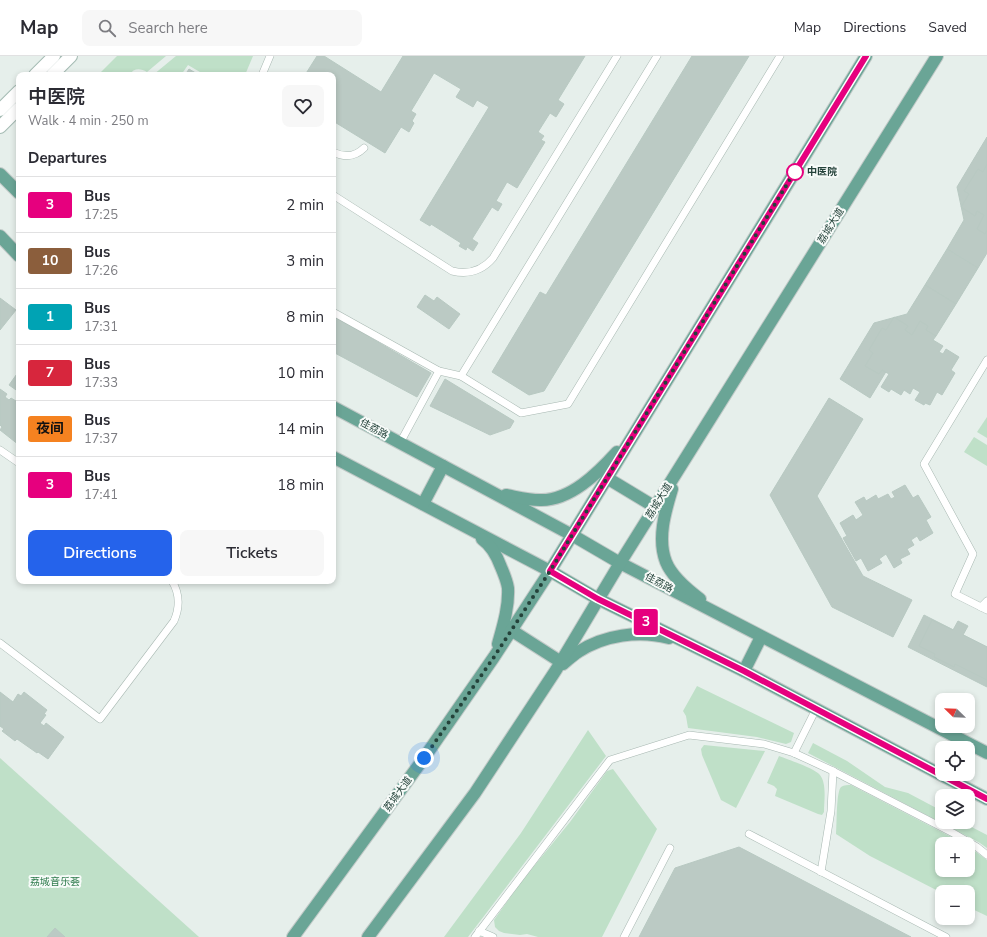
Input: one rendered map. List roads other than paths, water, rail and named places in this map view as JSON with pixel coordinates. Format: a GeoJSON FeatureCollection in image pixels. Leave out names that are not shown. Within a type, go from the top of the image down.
{"type":"FeatureCollection","features":[{"type":"Feature","properties":{"kind":"main road","name":"荔城大道"},"geometry":{"type":"LineString","coordinates":[[293,937],[424,758],[494,657],[550,571],[866,56]]}},
{"type":"Feature","properties":{"kind":"main road","name":"荔城大道"},"geometry":{"type":"LineString","coordinates":[[368,937],[475,793],[558,666],[620,563],[937,56]]}},
{"type":"Feature","properties":{"kind":"main road"},"geometry":{"type":"LineString","coordinates":[[0,174],[16,190]]}},
{"type":"Feature","properties":{"kind":"main road"},"geometry":{"type":"LineString","coordinates":[[0,236],[16,253]]}},
{"type":"Feature","properties":{"kind":"main road","name":"佳荔路"},"geometry":{"type":"LineString","coordinates":[[336,409],[572,535],[620,563],[987,754]]}},
{"type":"Feature","properties":{"kind":"main road"},"geometry":{"type":"LineString","coordinates":[[494,493],[541,500],[562,496],[589,479],[635,432]]}},
{"type":"Feature","properties":{"kind":"main road"},"geometry":{"type":"LineString","coordinates":[[336,458],[550,571],[598,599],[744,671],[987,799]]}},
{"type":"Feature","properties":{"kind":"main road"},"geometry":{"type":"LineString","coordinates":[[423,504],[443,466]]}},
{"type":"Feature","properties":{"kind":"main road"},"geometry":{"type":"LineString","coordinates":[[677,472],[662,529],[662,543],[666,562],[670,569],[690,591],[716,613]]}},
{"type":"Feature","properties":{"kind":"main road"},"geometry":{"type":"LineString","coordinates":[[607,478],[655,507]]}},
{"type":"Feature","properties":{"kind":"main road"},"geometry":{"type":"LineString","coordinates":[[465,526],[489,544],[500,563],[508,587],[504,623],[494,657]]}},
{"type":"Feature","properties":{"kind":"main road"},"geometry":{"type":"LineString","coordinates":[[511,630],[558,666],[591,644],[608,638],[620,636],[658,635],[695,646]]}},
{"type":"Feature","properties":{"kind":"main road"},"geometry":{"type":"LineString","coordinates":[[744,671],[761,637]]}},
{"type":"Feature","properties":{"kind":"street"},"geometry":{"type":"LineString","coordinates":[[38,72],[54,56]]}},
{"type":"Feature","properties":{"kind":"street"},"geometry":{"type":"LineString","coordinates":[[55,72],[71,56]]}},
{"type":"Feature","properties":{"kind":"street"},"geometry":{"type":"LineString","coordinates":[[0,110],[16,94]]}},
{"type":"Feature","properties":{"kind":"street"},"geometry":{"type":"LineString","coordinates":[[0,127],[16,111]]}},
{"type":"Feature","properties":{"kind":"lane"},"geometry":{"type":"LineString","coordinates":[[263,72],[270,56]]}},
{"type":"Feature","properties":{"kind":"lane"},"geometry":{"type":"LineString","coordinates":[[336,197],[452,271],[468,273],[482,268],[493,258],[617,56]]}},
{"type":"Feature","properties":{"kind":"lane"},"geometry":{"type":"LineString","coordinates":[[461,376],[657,56]]}},
{"type":"Feature","properties":{"kind":"lane"},"geometry":{"type":"LineString","coordinates":[[336,314],[440,371],[461,376],[521,413],[568,404],[780,56]]}},
{"type":"Feature","properties":{"kind":"lane"},"geometry":{"type":"LineString","coordinates":[[336,154],[349,156],[355,155],[364,148]]}},
{"type":"Feature","properties":{"kind":"lane"},"geometry":{"type":"LineString","coordinates":[[987,360],[924,464],[973,554],[955,594],[984,609],[987,601]]}},
{"type":"Feature","properties":{"kind":"lane"},"geometry":{"type":"LineString","coordinates":[[400,443],[440,371]]}},
{"type":"Feature","properties":{"kind":"lane"},"geometry":{"type":"LineString","coordinates":[[0,450],[16,461]]}},
{"type":"Feature","properties":{"kind":"lane"},"geometry":{"type":"LineString","coordinates":[[0,643],[100,719],[174,621],[178,605],[178,597],[174,584]]}},
{"type":"Feature","properties":{"kind":"lane"},"geometry":{"type":"LineString","coordinates":[[794,753],[816,709]]}},
{"type":"Feature","properties":{"kind":"lane"},"geometry":{"type":"LineString","coordinates":[[493,937],[477,934],[610,760],[689,735],[764,744],[794,753],[833,771],[953,833],[987,855]]}},
{"type":"Feature","properties":{"kind":"lane"},"geometry":{"type":"LineString","coordinates":[[821,872],[831,811],[833,771]]}},
{"type":"Feature","properties":{"kind":"lane"},"geometry":{"type":"LineString","coordinates":[[749,834],[946,937]]}},
{"type":"Feature","properties":{"kind":"lane"},"geometry":{"type":"LineString","coordinates":[[624,937],[670,848]]}},
{"type":"Feature","properties":{"kind":"place","name":"中医院"},"geometry":{"type":"Point","coordinates":[795,172]}},
{"type":"Feature","properties":{"kind":"park label","name":"荔城音乐荟"},"geometry":{"type":"Point","coordinates":[55,882]}}]}
